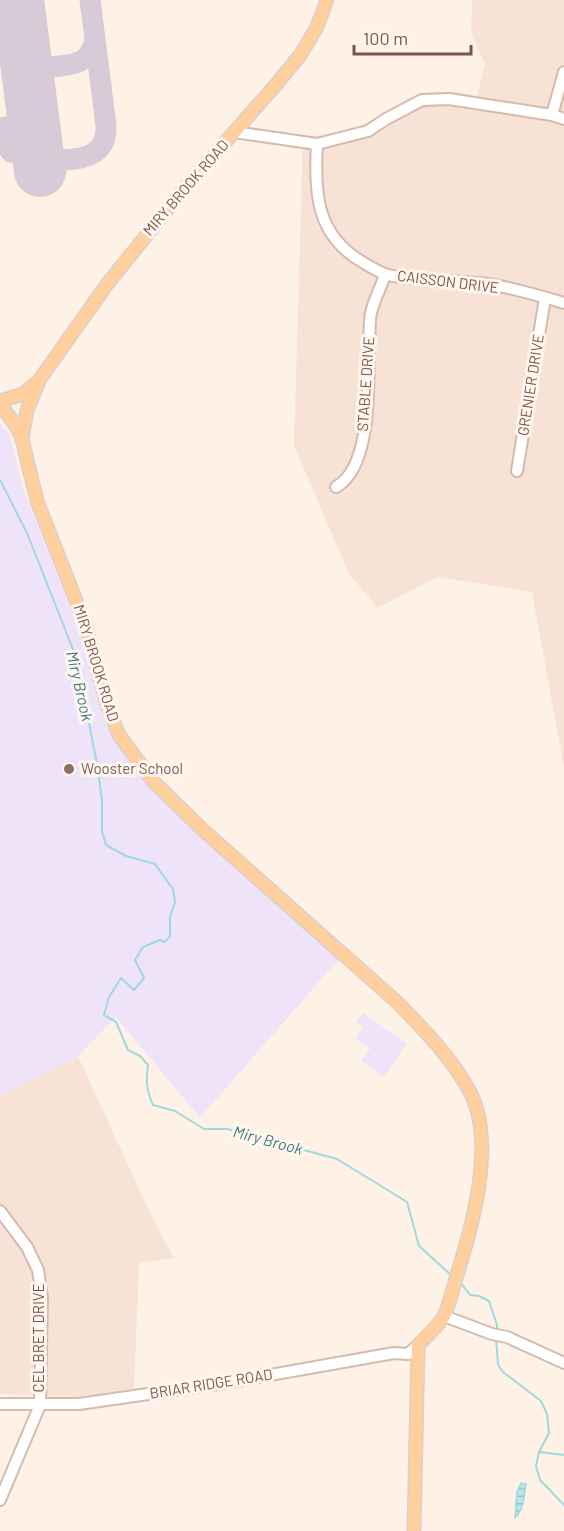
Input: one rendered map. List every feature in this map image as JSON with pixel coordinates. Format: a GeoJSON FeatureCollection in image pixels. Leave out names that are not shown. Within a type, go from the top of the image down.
{"type":"FeatureCollection","features":[{"type":"Feature","properties":{"kind":"main road","name":"MIRY BROOK ROAD"},"geometry":{"type":"LineString","coordinates":[[327,0],[317,27],[301,54],[136,247],[108,282],[40,379],[27,410],[22,439],[37,501],[86,626],[107,705],[119,735],[159,787],[203,830],[398,1003],[426,1031],[470,1093],[480,1122],[482,1155],[471,1228],[444,1316],[418,1345]]}},
{"type":"Feature","properties":{"kind":"main road"},"geometry":{"type":"LineString","coordinates":[[22,439],[0,402],[23,394],[40,379]]}},
{"type":"Feature","properties":{"kind":"main road"},"geometry":{"type":"LineString","coordinates":[[414,1531],[418,1345]]}},
{"type":"Feature","properties":{"kind":"street"},"geometry":{"type":"LineString","coordinates":[[552,115],[564,72]]}},
{"type":"Feature","properties":{"kind":"street"},"geometry":{"type":"LineString","coordinates":[[234,132],[317,144],[368,131],[422,100],[449,99],[552,115],[564,119]]}},
{"type":"Feature","properties":{"kind":"street","name":"CAISSON DRIVE"},"geometry":{"type":"LineString","coordinates":[[317,144],[315,179],[319,204],[328,231],[358,260],[385,274],[490,285],[564,303]]}},
{"type":"Feature","properties":{"kind":"street","name":"STABLE DRIVE"},"geometry":{"type":"LineString","coordinates":[[336,488],[346,482],[354,470],[361,450],[366,418],[371,314],[385,274]]}},
{"type":"Feature","properties":{"kind":"street","name":"GRENIER DRIVE"},"geometry":{"type":"LineString","coordinates":[[517,471],[545,298]]}},
{"type":"Feature","properties":{"kind":"street","name":"CEL BRET DRIVE"},"geometry":{"type":"LineString","coordinates":[[0,1211],[27,1246],[38,1270],[42,1297],[40,1405]]}},
{"type":"Feature","properties":{"kind":"street"},"geometry":{"type":"LineString","coordinates":[[444,1316],[492,1334],[507,1337],[564,1364]]}},
{"type":"Feature","properties":{"kind":"street","name":"BRIAR RIDGE ROAD"},"geometry":{"type":"LineString","coordinates":[[0,1404],[79,1404],[231,1382],[394,1353],[408,1354],[418,1345]]}},
{"type":"Feature","properties":{"kind":"street"},"geometry":{"type":"LineString","coordinates":[[0,1500],[40,1405]]}},
{"type":"Feature","properties":{"kind":"shaded area"},"geometry":{"type":"Polygon","coordinates":[[[472,0],[564,0],[564,768],[532,592],[437,577],[378,608],[349,574],[294,445],[303,139],[356,129],[416,96],[454,92],[477,96],[485,64],[471,34],[472,0]]]}},
{"type":"Feature","properties":{"kind":"shaded area","name":"Wooster School"},"geometry":{"type":"Polygon","coordinates":[[[0,423],[9,434],[23,488],[82,637],[101,706],[110,729],[127,757],[147,781],[218,851],[339,959],[200,1118],[116,1017],[78,1056],[0,1095],[0,423]]]}},
{"type":"Feature","properties":{"kind":"shaded area"},"geometry":{"type":"Polygon","coordinates":[[[363,1013],[407,1044],[384,1077],[361,1060],[370,1049],[356,1038],[363,1026],[356,1022],[363,1013]]]}},
{"type":"Feature","properties":{"kind":"shaded area"},"geometry":{"type":"Polygon","coordinates":[[[78,1056],[150,1213],[174,1258],[139,1263],[134,1390],[83,1397],[0,1394],[0,1095],[78,1056]]]}},
{"type":"Feature","properties":{"kind":"water"},"geometry":{"type":"Polygon","coordinates":[[[521,1483],[526,1484],[524,1498],[515,1518],[517,1492],[521,1483]]]}},
{"type":"Feature","properties":{"kind":"waterway","name":"Miry Brook"},"geometry":{"type":"LineString","coordinates":[[0,480],[27,533],[76,657],[97,764],[102,800],[102,831],[106,845],[126,856],[155,864],[173,889],[175,902],[170,917],[170,937],[164,942],[160,940],[143,947],[135,960],[144,978],[134,990],[121,978],[109,997],[104,1015],[116,1022],[128,1050],[140,1056],[148,1065],[147,1085],[153,1105],[175,1111],[204,1129],[227,1129],[337,1159],[407,1202],[419,1246],[452,1276]]}},
{"type":"Feature","properties":{"kind":"waterway","name":"Miry Brook"},"geometry":{"type":"LineString","coordinates":[[461,1283],[470,1295],[489,1301],[497,1331]]}},
{"type":"Feature","properties":{"kind":"waterway","name":"Miry Brook"},"geometry":{"type":"LineString","coordinates":[[496,1339],[498,1365],[503,1372],[541,1401],[547,1414],[549,1433],[539,1452],[536,1466],[540,1480],[564,1505]]}},
{"type":"Feature","properties":{"kind":"waterway"},"geometry":{"type":"LineString","coordinates":[[540,1452],[564,1455]]}},
{"type":"Feature","properties":{"kind":"taxiway"},"geometry":{"type":"LineString","coordinates":[[36,139],[47,154],[63,160],[89,155],[99,149],[105,139],[106,125],[90,0]]}},
{"type":"Feature","properties":{"kind":"taxiway"},"geometry":{"type":"LineString","coordinates":[[24,44],[31,57],[38,63],[58,66],[74,64],[84,59],[91,51],[95,39]]}},
{"type":"Feature","properties":{"kind":"taxiway"},"geometry":{"type":"LineString","coordinates":[[0,128],[13,125],[22,118],[28,108],[31,95]]}},
{"type":"Feature","properties":{"kind":"taxiway"},"geometry":{"type":"LineString","coordinates":[[0,137],[11,152]]}},
{"type":"Feature","properties":{"kind":"runway"},"geometry":{"type":"LineString","coordinates":[[18,0],[40,171]]}},
{"type":"Feature","properties":{"kind":"place","name":"Wooster School"},"geometry":{"type":"Point","coordinates":[69,769]}}]}
